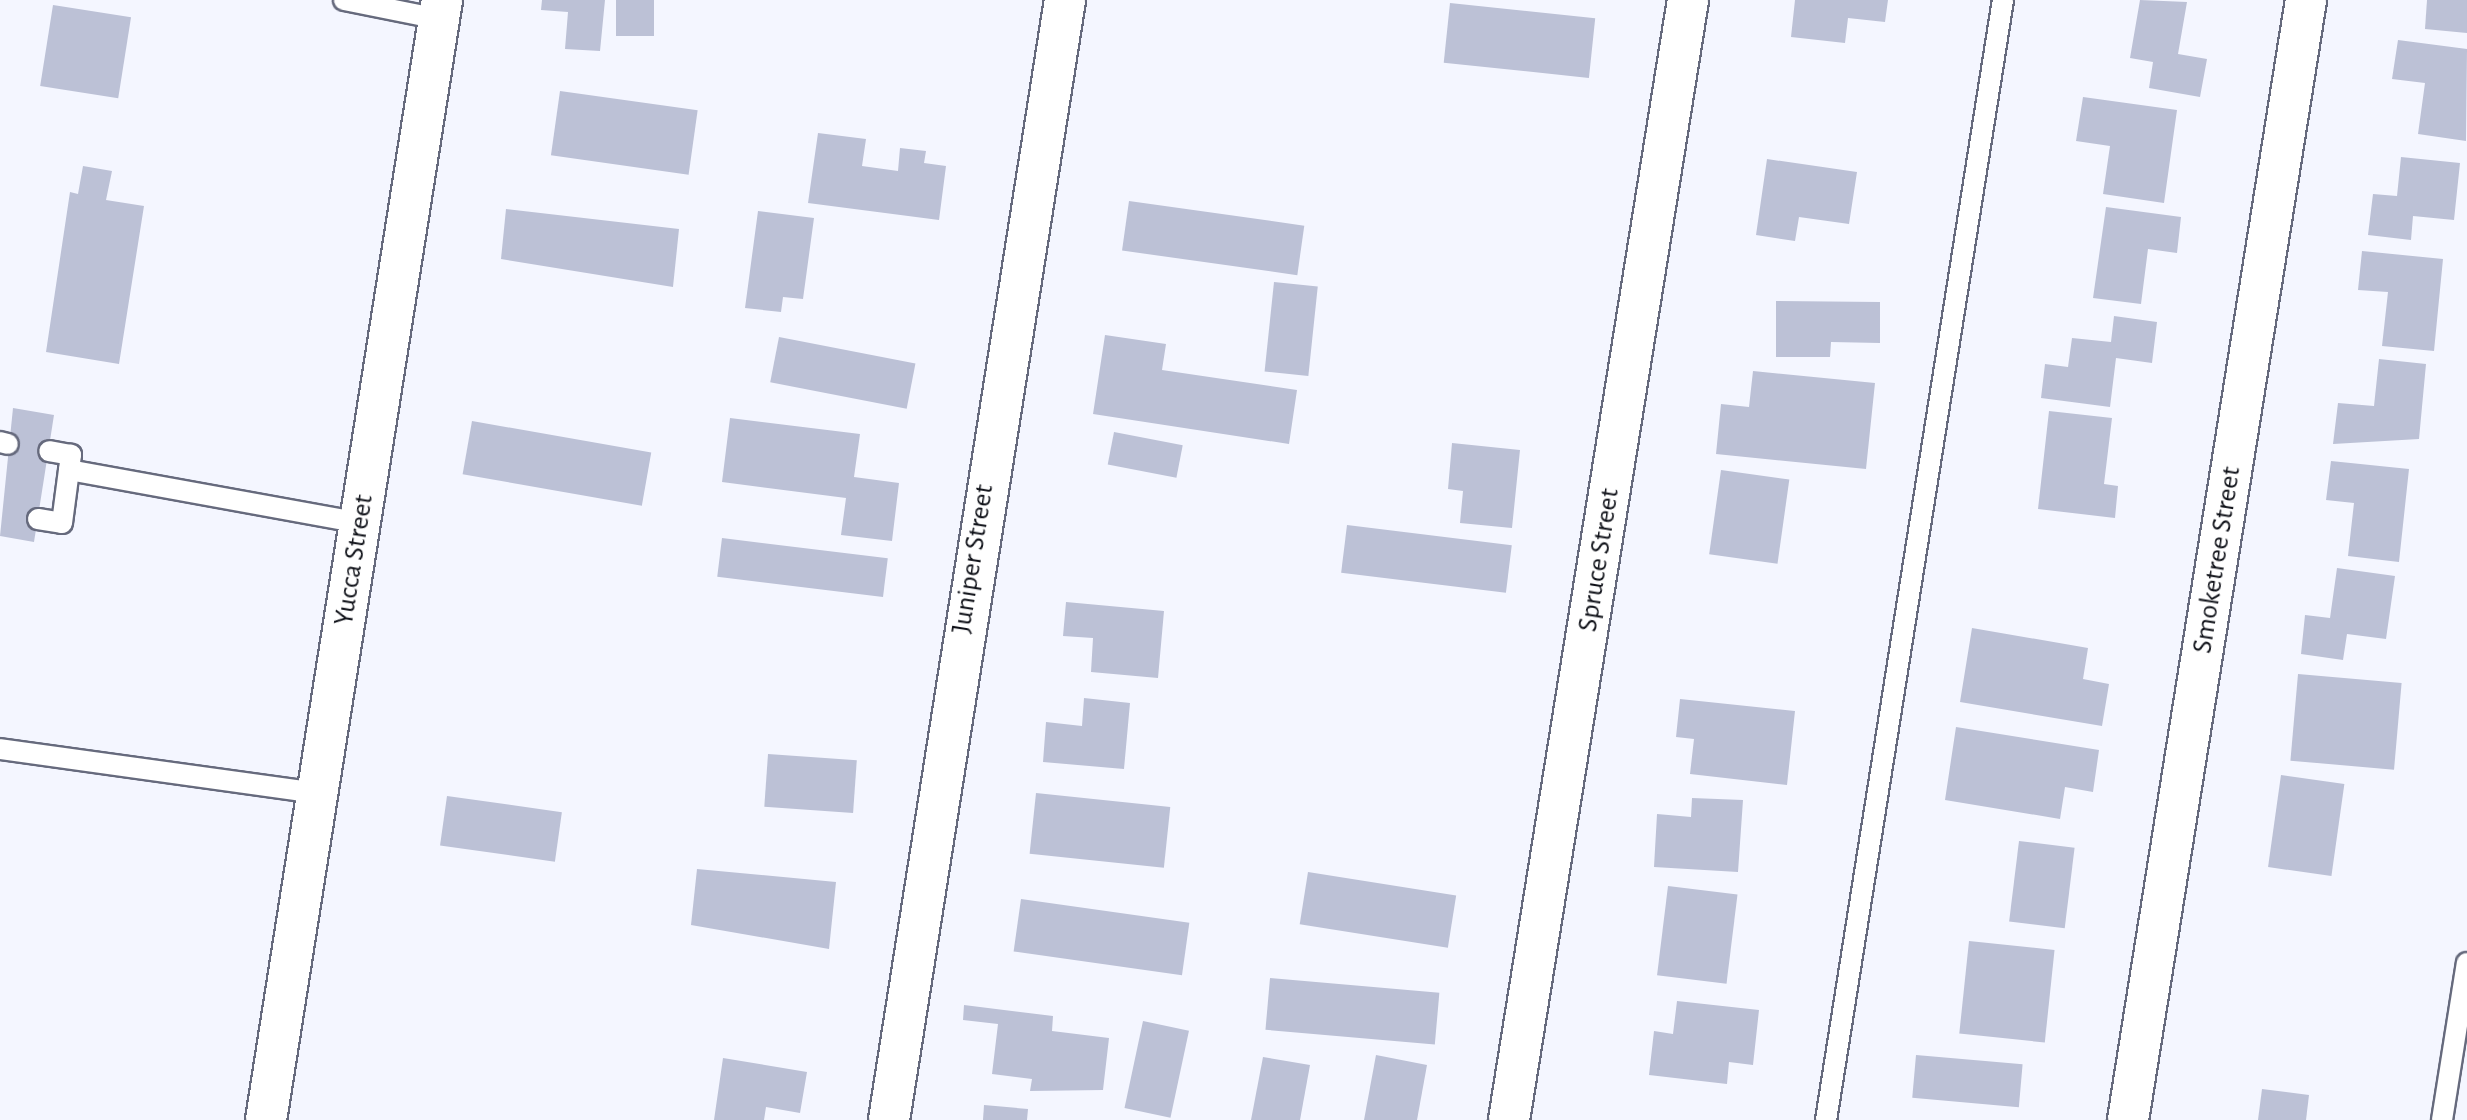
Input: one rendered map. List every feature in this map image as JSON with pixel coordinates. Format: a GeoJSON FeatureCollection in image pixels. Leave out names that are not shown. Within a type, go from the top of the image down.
{"type":"FeatureCollection","features":[{"type":"Feature","properties":{"kind":"street","name":"Juniper Street"},"geometry":{"type":"LineString","coordinates":[[888,1120],[1065,0]]}},
{"type":"Feature","properties":{"kind":"street","name":"Spruce Street"},"geometry":{"type":"LineString","coordinates":[[1510,1120],[1688,0]]}},
{"type":"Feature","properties":{"kind":"street","name":"Smoketree Street"},"geometry":{"type":"LineString","coordinates":[[2128,1120],[2306,0]]}},
{"type":"Feature","properties":{"kind":"street","name":"Yucca Street"},"geometry":{"type":"LineString","coordinates":[[266,1120],[441,10]]}},
{"type":"Feature","properties":{"kind":"lane"},"geometry":{"type":"LineString","coordinates":[[344,0],[441,10]]}},
{"type":"Feature","properties":{"kind":"lane"},"geometry":{"type":"LineString","coordinates":[[1826,1120],[2003,0]]}},
{"type":"Feature","properties":{"kind":"lane"},"geometry":{"type":"LineString","coordinates":[[38,519],[62,523],[71,455],[49,450]]}},
{"type":"Feature","properties":{"kind":"lane"},"geometry":{"type":"LineString","coordinates":[[69,470],[360,523]]}},
{"type":"Feature","properties":{"kind":"lane"},"geometry":{"type":"LineString","coordinates":[[0,749],[318,793]]}},
{"type":"Feature","properties":{"kind":"lane"},"geometry":{"type":"LineString","coordinates":[[2442,1120],[2467,964]]}},
{"type":"Feature","properties":{"kind":"building"},"geometry":{"type":"Polygon","coordinates":[[[542,0],[605,0],[600,51],[565,49],[568,12],[541,10],[542,0]]]}},
{"type":"Feature","properties":{"kind":"building"},"geometry":{"type":"Polygon","coordinates":[[[616,0],[654,0],[654,36],[616,36],[616,0]]]}},
{"type":"Feature","properties":{"kind":"building"},"geometry":{"type":"Polygon","coordinates":[[[1795,0],[1888,0],[1885,22],[1848,18],[1845,43],[1791,37],[1795,0]]]}},
{"type":"Feature","properties":{"kind":"building"},"geometry":{"type":"Polygon","coordinates":[[[2140,0],[2187,2],[2178,54],[2207,59],[2200,97],[2149,88],[2153,62],[2130,58],[2140,0]]]}},
{"type":"Feature","properties":{"kind":"building"},"geometry":{"type":"Polygon","coordinates":[[[2427,0],[2467,0],[2467,33],[2425,29],[2427,0]]]}},
{"type":"Feature","properties":{"kind":"building"},"geometry":{"type":"Polygon","coordinates":[[[1450,3],[1595,18],[1589,78],[1444,63],[1450,3]]]}},
{"type":"Feature","properties":{"kind":"building"},"geometry":{"type":"Polygon","coordinates":[[[53,5],[131,17],[118,98],[40,86],[53,5]]]}},
{"type":"Feature","properties":{"kind":"building"},"geometry":{"type":"Polygon","coordinates":[[[2398,40],[2467,49],[2466,141],[2418,134],[2425,83],[2392,79],[2398,40]]]}},
{"type":"Feature","properties":{"kind":"building"},"geometry":{"type":"Polygon","coordinates":[[[560,91],[698,110],[689,175],[551,155],[560,91]]]}},
{"type":"Feature","properties":{"kind":"building"},"geometry":{"type":"Polygon","coordinates":[[[2083,97],[2177,110],[2164,203],[2103,194],[2110,146],[2076,141],[2083,97]]]}},
{"type":"Feature","properties":{"kind":"building"},"geometry":{"type":"Polygon","coordinates":[[[818,133],[866,139],[862,166],[898,171],[900,148],[926,151],[924,163],[946,166],[939,220],[808,203],[818,133]]]}},
{"type":"Feature","properties":{"kind":"building"},"geometry":{"type":"Polygon","coordinates":[[[2401,157],[2460,163],[2454,220],[2413,216],[2411,240],[2368,235],[2373,194],[2397,196],[2401,157]]]}},
{"type":"Feature","properties":{"kind":"building"},"geometry":{"type":"Polygon","coordinates":[[[1767,159],[1857,172],[1849,224],[1799,217],[1795,241],[1756,235],[1767,159]]]}},
{"type":"Feature","properties":{"kind":"building"},"geometry":{"type":"Polygon","coordinates":[[[83,166],[112,171],[106,200],[144,206],[119,364],[46,352],[70,192],[78,194],[83,166]]]}},
{"type":"Feature","properties":{"kind":"building"},"geometry":{"type":"Polygon","coordinates":[[[1129,201],[1304,226],[1297,275],[1122,251],[1129,201]]]}},
{"type":"Feature","properties":{"kind":"building"},"geometry":{"type":"Polygon","coordinates":[[[2106,207],[2181,217],[2177,253],[2148,249],[2141,304],[2093,298],[2106,207]]]}},
{"type":"Feature","properties":{"kind":"building"},"geometry":{"type":"Polygon","coordinates":[[[506,209],[679,229],[673,287],[501,259],[506,209]]]}},
{"type":"Feature","properties":{"kind":"building"},"geometry":{"type":"Polygon","coordinates":[[[758,211],[814,218],[803,299],[783,297],[781,312],[745,308],[758,211]]]}},
{"type":"Feature","properties":{"kind":"building"},"geometry":{"type":"Polygon","coordinates":[[[2362,251],[2443,259],[2434,351],[2382,346],[2388,292],[2358,290],[2362,251]]]}},
{"type":"Feature","properties":{"kind":"building"},"geometry":{"type":"Polygon","coordinates":[[[1274,282],[1318,287],[1308,376],[1265,372],[1274,282]]]}},
{"type":"Feature","properties":{"kind":"building"},"geometry":{"type":"Polygon","coordinates":[[[1776,301],[1880,302],[1880,343],[1831,342],[1830,357],[1776,357],[1776,301]]]}},
{"type":"Feature","properties":{"kind":"building"},"geometry":{"type":"Polygon","coordinates":[[[2114,316],[2157,322],[2152,363],[2116,358],[2110,407],[2041,398],[2045,364],[2068,367],[2072,338],[2111,342],[2114,316]]]}},
{"type":"Feature","properties":{"kind":"building"},"geometry":{"type":"Polygon","coordinates":[[[1105,335],[1166,344],[1162,370],[1297,390],[1289,444],[1093,414],[1105,335]]]}},
{"type":"Feature","properties":{"kind":"building"},"geometry":{"type":"Polygon","coordinates":[[[779,337],[915,364],[907,409],[770,382],[779,337]]]}},
{"type":"Feature","properties":{"kind":"building"},"geometry":{"type":"Polygon","coordinates":[[[2379,359],[2426,364],[2419,439],[2333,444],[2338,403],[2374,406],[2379,359]]]}},
{"type":"Feature","properties":{"kind":"building"},"geometry":{"type":"Polygon","coordinates":[[[1753,371],[1875,383],[1866,469],[1716,454],[1721,404],[1749,407],[1753,371]]]}},
{"type":"Feature","properties":{"kind":"building"},"geometry":{"type":"Polygon","coordinates":[[[13,408],[54,415],[34,542],[0,536],[13,408]]]}},
{"type":"Feature","properties":{"kind":"building"},"geometry":{"type":"Polygon","coordinates":[[[2049,411],[2112,418],[2104,484],[2118,486],[2115,518],[2038,509],[2049,411]]]}},
{"type":"Feature","properties":{"kind":"building"},"geometry":{"type":"Polygon","coordinates":[[[730,418],[860,434],[854,477],[899,483],[892,541],[841,535],[846,498],[722,482],[730,418]]]}},
{"type":"Feature","properties":{"kind":"building"},"geometry":{"type":"Polygon","coordinates":[[[472,421],[651,453],[642,506],[463,474],[472,421]]]}},
{"type":"Feature","properties":{"kind":"building"},"geometry":{"type":"Polygon","coordinates":[[[1114,432],[1183,445],[1176,478],[1108,464],[1114,432]]]}},
{"type":"Feature","properties":{"kind":"building"},"geometry":{"type":"Polygon","coordinates":[[[1452,443],[1520,450],[1512,528],[1460,523],[1463,491],[1448,489],[1452,443]]]}},
{"type":"Feature","properties":{"kind":"building"},"geometry":{"type":"Polygon","coordinates":[[[2331,461],[2409,469],[2399,562],[2348,556],[2354,503],[2326,500],[2331,461]]]}},
{"type":"Feature","properties":{"kind":"building"},"geometry":{"type":"Polygon","coordinates":[[[1721,470],[1789,480],[1777,564],[1709,554],[1721,470]]]}},
{"type":"Feature","properties":{"kind":"building"},"geometry":{"type":"Polygon","coordinates":[[[1347,525],[1512,545],[1506,593],[1341,573],[1347,525]]]}},
{"type":"Feature","properties":{"kind":"building"},"geometry":{"type":"Polygon","coordinates":[[[722,538],[888,558],[883,597],[717,577],[722,538]]]}},
{"type":"Feature","properties":{"kind":"building"},"geometry":{"type":"Polygon","coordinates":[[[2337,568],[2395,576],[2386,639],[2347,634],[2343,660],[2301,654],[2305,615],[2330,618],[2337,568]]]}},
{"type":"Feature","properties":{"kind":"building"},"geometry":{"type":"Polygon","coordinates":[[[1066,602],[1164,611],[1158,678],[1091,672],[1093,638],[1063,636],[1066,602]]]}},
{"type":"Feature","properties":{"kind":"building"},"geometry":{"type":"Polygon","coordinates":[[[1972,628],[2088,648],[2083,679],[2109,684],[2102,726],[1960,702],[1972,628]]]}},
{"type":"Feature","properties":{"kind":"building"},"geometry":{"type":"Polygon","coordinates":[[[2298,674],[2402,683],[2394,770],[2290,761],[2298,674]]]}},
{"type":"Feature","properties":{"kind":"building"},"geometry":{"type":"Polygon","coordinates":[[[1084,698],[1130,703],[1124,769],[1043,762],[1046,722],[1082,726],[1084,698]]]}},
{"type":"Feature","properties":{"kind":"building"},"geometry":{"type":"Polygon","coordinates":[[[1680,699],[1795,711],[1787,785],[1690,774],[1694,739],[1676,737],[1680,699]]]}},
{"type":"Feature","properties":{"kind":"building"},"geometry":{"type":"Polygon","coordinates":[[[1956,727],[2099,750],[2093,792],[2065,787],[2060,819],[1945,800],[1956,727]]]}},
{"type":"Feature","properties":{"kind":"building"},"geometry":{"type":"Polygon","coordinates":[[[768,754],[857,760],[853,813],[764,807],[768,754]]]}},
{"type":"Feature","properties":{"kind":"building"},"geometry":{"type":"Polygon","coordinates":[[[2281,775],[2344,784],[2331,876],[2268,867],[2281,775]]]}},
{"type":"Feature","properties":{"kind":"building"},"geometry":{"type":"Polygon","coordinates":[[[1036,793],[1170,807],[1164,868],[1030,854],[1036,793]]]}},
{"type":"Feature","properties":{"kind":"building"},"geometry":{"type":"Polygon","coordinates":[[[447,796],[562,812],[555,862],[440,846],[447,796]]]}},
{"type":"Feature","properties":{"kind":"building"},"geometry":{"type":"Polygon","coordinates":[[[1692,798],[1743,800],[1738,872],[1654,867],[1657,814],[1691,817],[1692,798]]]}},
{"type":"Feature","properties":{"kind":"building"},"geometry":{"type":"Polygon","coordinates":[[[2019,841],[2075,848],[2065,928],[2009,921],[2019,841]]]}},
{"type":"Feature","properties":{"kind":"building"},"geometry":{"type":"Polygon","coordinates":[[[697,869],[836,882],[829,949],[691,925],[697,869]]]}},
{"type":"Feature","properties":{"kind":"building"},"geometry":{"type":"Polygon","coordinates":[[[1308,872],[1456,895],[1448,948],[1300,924],[1308,872]]]}},
{"type":"Feature","properties":{"kind":"building"},"geometry":{"type":"Polygon","coordinates":[[[1668,886],[1737,895],[1727,984],[1657,975],[1668,886]]]}},
{"type":"Feature","properties":{"kind":"building"},"geometry":{"type":"Polygon","coordinates":[[[1021,899],[1189,923],[1182,975],[1014,951],[1021,899]]]}},
{"type":"Feature","properties":{"kind":"building"},"geometry":{"type":"Polygon","coordinates":[[[1969,941],[2055,950],[2045,1042],[1959,1033],[1969,941]]]}},
{"type":"Feature","properties":{"kind":"building"},"geometry":{"type":"Polygon","coordinates":[[[1270,978],[1439,993],[1435,1045],[1265,1030],[1270,978]]]}},
{"type":"Feature","properties":{"kind":"building"},"geometry":{"type":"Polygon","coordinates":[[[1677,1001],[1759,1010],[1753,1065],[1729,1062],[1727,1084],[1649,1075],[1654,1031],[1673,1034],[1677,1001]]]}},
{"type":"Feature","properties":{"kind":"building"},"geometry":{"type":"Polygon","coordinates":[[[964,1005],[1053,1016],[1052,1031],[1109,1038],[1103,1090],[1030,1091],[1032,1079],[992,1074],[998,1024],[963,1020],[964,1005]]]}},
{"type":"Feature","properties":{"kind":"building"},"geometry":{"type":"Polygon","coordinates":[[[1143,1021],[1189,1031],[1170,1118],[1124,1108],[1143,1021]]]}},
{"type":"Feature","properties":{"kind":"building"},"geometry":{"type":"Polygon","coordinates":[[[1376,1055],[1427,1065],[1417,1120],[1364,1120],[1376,1055]]]}},
{"type":"Feature","properties":{"kind":"building"},"geometry":{"type":"Polygon","coordinates":[[[1916,1055],[2023,1064],[2019,1107],[1912,1098],[1916,1055]]]}},
{"type":"Feature","properties":{"kind":"building"},"geometry":{"type":"Polygon","coordinates":[[[1263,1057],[1310,1065],[1300,1120],[1251,1120],[1263,1057]]]}},
{"type":"Feature","properties":{"kind":"building"},"geometry":{"type":"Polygon","coordinates":[[[723,1058],[807,1072],[800,1113],[766,1107],[764,1120],[714,1120],[723,1058]]]}},
{"type":"Feature","properties":{"kind":"building"},"geometry":{"type":"Polygon","coordinates":[[[2262,1089],[2309,1095],[2306,1120],[2258,1120],[2262,1089]]]}},
{"type":"Feature","properties":{"kind":"building"},"geometry":{"type":"Polygon","coordinates":[[[984,1105],[1028,1109],[1027,1120],[983,1120],[984,1105]]]}}]}
